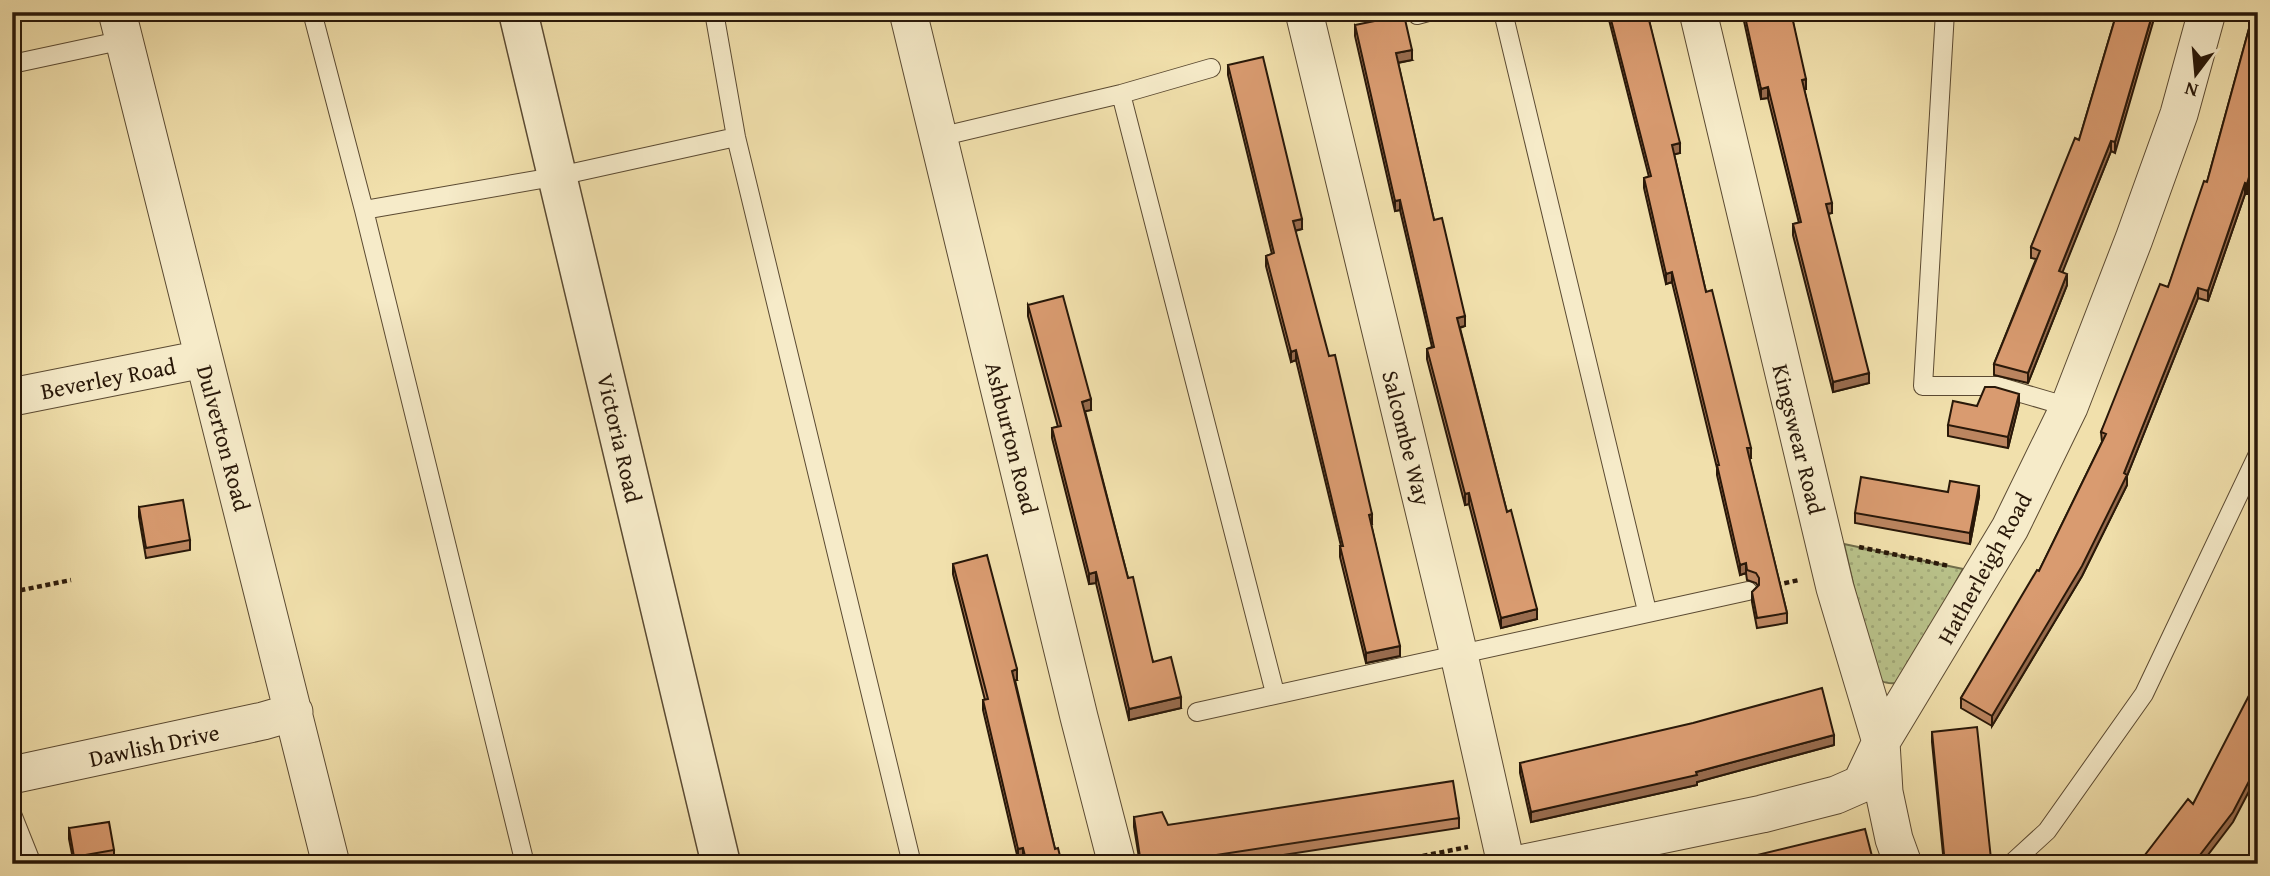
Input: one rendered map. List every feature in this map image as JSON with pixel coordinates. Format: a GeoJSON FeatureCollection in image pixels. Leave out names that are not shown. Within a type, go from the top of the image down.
{"type":"FeatureCollection","features":[{"type":"Feature","properties":{"kind":"street","name":"Victoria Road"},"geometry":{"type":"LineString","coordinates":[[519,12],[721,864]]}},
{"type":"Feature","properties":{"kind":"street","name":"Ashburton Road"},"geometry":{"type":"LineString","coordinates":[[908,12],[1117,864]]}},
{"type":"Feature","properties":{"kind":"street","name":"Salcombe Way"},"geometry":{"type":"LineString","coordinates":[[1304,12],[1509,856]]}},
{"type":"Feature","properties":{"kind":"street","name":"Kingswear Road"},"geometry":{"type":"LineString","coordinates":[[1698,12],[1835,588],[1881,742],[1884,793],[1894,839],[1903,864]]}},
{"type":"Feature","properties":{"kind":"street","name":"Hatherleigh Road"},"geometry":{"type":"LineString","coordinates":[[1509,856],[1762,814],[1836,796],[1861,784],[1881,742],[2010,528],[2069,407],[2174,126],[2207,12]]}},
{"type":"Feature","properties":{"kind":"street","name":"Dulverton Road"},"geometry":{"type":"LineString","coordinates":[[120,26],[331,864]]}},
{"type":"Feature","properties":{"kind":"street","name":"Beverley Road"},"geometry":{"type":"LineString","coordinates":[[12,397],[203,359]]}},
{"type":"Feature","properties":{"kind":"street","name":"Dawlish Drive"},"geometry":{"type":"LineString","coordinates":[[12,775],[263,722],[294,712]]}},
{"type":"Feature","properties":{"kind":"lane"},"geometry":{"type":"LineString","coordinates":[[312,12],[364,211],[525,864]]}},
{"type":"Feature","properties":{"kind":"lane"},"geometry":{"type":"LineString","coordinates":[[714,12],[736,137],[912,864]]}},
{"type":"Feature","properties":{"kind":"lane"},"geometry":{"type":"LineString","coordinates":[[1503,12],[1647,611]]}},
{"type":"Feature","properties":{"kind":"lane"},"geometry":{"type":"LineString","coordinates":[[1945,12],[1923,386],[1997,386],[2069,407]]}},
{"type":"Feature","properties":{"kind":"lane"},"geometry":{"type":"LineString","coordinates":[[12,64],[120,26]]}},
{"type":"Feature","properties":{"kind":"lane"},"geometry":{"type":"LineString","coordinates":[[939,137],[1121,94],[1211,68]]}},
{"type":"Feature","properties":{"kind":"lane"},"geometry":{"type":"LineString","coordinates":[[1121,94],[1275,694]]}},
{"type":"Feature","properties":{"kind":"lane"},"geometry":{"type":"LineString","coordinates":[[364,211],[559,176],[736,137]]}},
{"type":"Feature","properties":{"kind":"lane"},"geometry":{"type":"LineString","coordinates":[[2011,864],[2047,831],[2144,694],[2258,454]]}},
{"type":"Feature","properties":{"kind":"lane"},"geometry":{"type":"LineString","coordinates":[[1197,712],[1647,611],[1748,591]]}},
{"type":"Feature","properties":{"kind":"lane"},"geometry":{"type":"LineString","coordinates":[[12,814],[32,864]]}},
{"type":"Feature","properties":{"kind":"path"},"geometry":{"type":"LineString","coordinates":[[1857,546],[1961,569]]}},
{"type":"Feature","properties":{"kind":"path"},"geometry":{"type":"LineString","coordinates":[[12,592],[71,580]]}},
{"type":"Feature","properties":{"kind":"path"},"geometry":{"type":"LineString","coordinates":[[1748,591],[1801,580]]}},
{"type":"Feature","properties":{"kind":"path"},"geometry":{"type":"LineString","coordinates":[[1381,864],[1509,856]]}},
{"type":"Feature","properties":{"kind":"green space"},"geometry":{"type":"Polygon","coordinates":[[[1844,544],[1963,569],[1905,674],[1896,683],[1882,681],[1873,670],[1844,544]]]}},
{"type":"Feature","properties":{"kind":"building"},"geometry":{"type":"Polygon","coordinates":[[[1609,12],[1647,12],[1680,143],[1672,145],[1706,292],[1712,290],[1751,448],[1747,448],[1787,613],[1757,618],[1752,592],[1759,585],[1759,578],[1756,573],[1747,570],[1746,563],[1740,565],[1719,465],[1672,272],[1666,274],[1644,178],[1651,176],[1609,12]]]}},
{"type":"Feature","properties":{"kind":"building"},"geometry":{"type":"Polygon","coordinates":[[[1744,12],[1791,12],[1806,79],[1802,80],[1832,203],[1826,204],[1869,373],[1833,382],[1793,224],[1801,222],[1768,87],[1761,89],[1744,12]]]}},
{"type":"Feature","properties":{"kind":"building"},"geometry":{"type":"Polygon","coordinates":[[[2117,12],[2153,12],[2115,142],[2111,141],[2059,271],[2067,274],[2028,373],[1994,364],[2040,251],[2031,247],[2075,138],[2079,140],[2117,12]]]}},
{"type":"Feature","properties":{"kind":"building"},"geometry":{"type":"Polygon","coordinates":[[[2253,14],[2258,15],[2258,146],[2208,291],[2198,288],[2124,473],[2127,475],[2082,566],[1992,716],[1961,698],[2037,570],[2039,571],[2106,434],[2101,432],[2160,284],[2168,287],[2204,181],[2207,182],[2253,14]]]}},
{"type":"Feature","properties":{"kind":"building"},"geometry":{"type":"Polygon","coordinates":[[[1404,15],[1412,50],[1396,53],[1434,220],[1442,218],[1465,316],[1457,318],[1507,512],[1511,510],[1537,609],[1501,618],[1469,493],[1465,494],[1427,349],[1434,347],[1400,200],[1395,201],[1355,25],[1404,15]]]}},
{"type":"Feature","properties":{"kind":"building"},"geometry":{"type":"Polygon","coordinates":[[[1263,57],[1302,219],[1293,221],[1329,356],[1335,355],[1400,646],[1366,653],[1296,350],[1291,352],[1266,256],[1274,253],[1228,65],[1263,57]]]}},
{"type":"Feature","properties":{"kind":"building"},"geometry":{"type":"Polygon","coordinates":[[[1063,296],[1091,399],[1082,402],[1128,578],[1133,577],[1153,662],[1171,657],[1181,697],[1129,709],[1096,572],[1089,574],[1052,428],[1061,426],[1028,305],[1063,296]]]}},
{"type":"Feature","properties":{"kind":"building"},"geometry":{"type":"Polygon","coordinates":[[[1985,387],[2019,394],[2008,437],[1948,425],[1953,401],[1977,406],[1985,387]]]}},
{"type":"Feature","properties":{"kind":"building"},"geometry":{"type":"Polygon","coordinates":[[[1861,477],[1948,492],[1950,481],[1979,486],[1970,533],[1855,513],[1861,477]]]}},
{"type":"Feature","properties":{"kind":"building"},"geometry":{"type":"Polygon","coordinates":[[[183,500],[190,540],[146,548],[139,507],[183,500]]]}},
{"type":"Feature","properties":{"kind":"building"},"geometry":{"type":"Polygon","coordinates":[[[987,555],[1017,669],[1012,671],[1055,849],[1058,848],[1062,864],[1027,864],[1023,848],[1018,849],[983,700],[988,699],[953,564],[987,555]]]}},
{"type":"Feature","properties":{"kind":"building"},"geometry":{"type":"Polygon","coordinates":[[[2258,678],[2258,764],[2233,812],[2193,864],[2138,864],[2188,799],[2193,804],[2258,678]]]}},
{"type":"Feature","properties":{"kind":"building"},"geometry":{"type":"Polygon","coordinates":[[[1822,688],[1834,735],[1696,772],[1697,775],[1531,812],[1520,763],[1693,723],[1822,688]]]}},
{"type":"Feature","properties":{"kind":"building"},"geometry":{"type":"Polygon","coordinates":[[[1977,727],[1991,859],[1945,864],[1932,732],[1977,727]]]}},
{"type":"Feature","properties":{"kind":"building"},"geometry":{"type":"Polygon","coordinates":[[[1453,781],[1459,818],[1157,864],[1141,864],[1134,817],[1162,812],[1168,825],[1453,781]]]}},
{"type":"Feature","properties":{"kind":"building"},"geometry":{"type":"Polygon","coordinates":[[[109,822],[114,850],[74,857],[69,828],[109,822]]]}},
{"type":"Feature","properties":{"kind":"building"},"geometry":{"type":"Polygon","coordinates":[[[1865,829],[1874,864],[1720,864],[1865,829]]]}}]}
